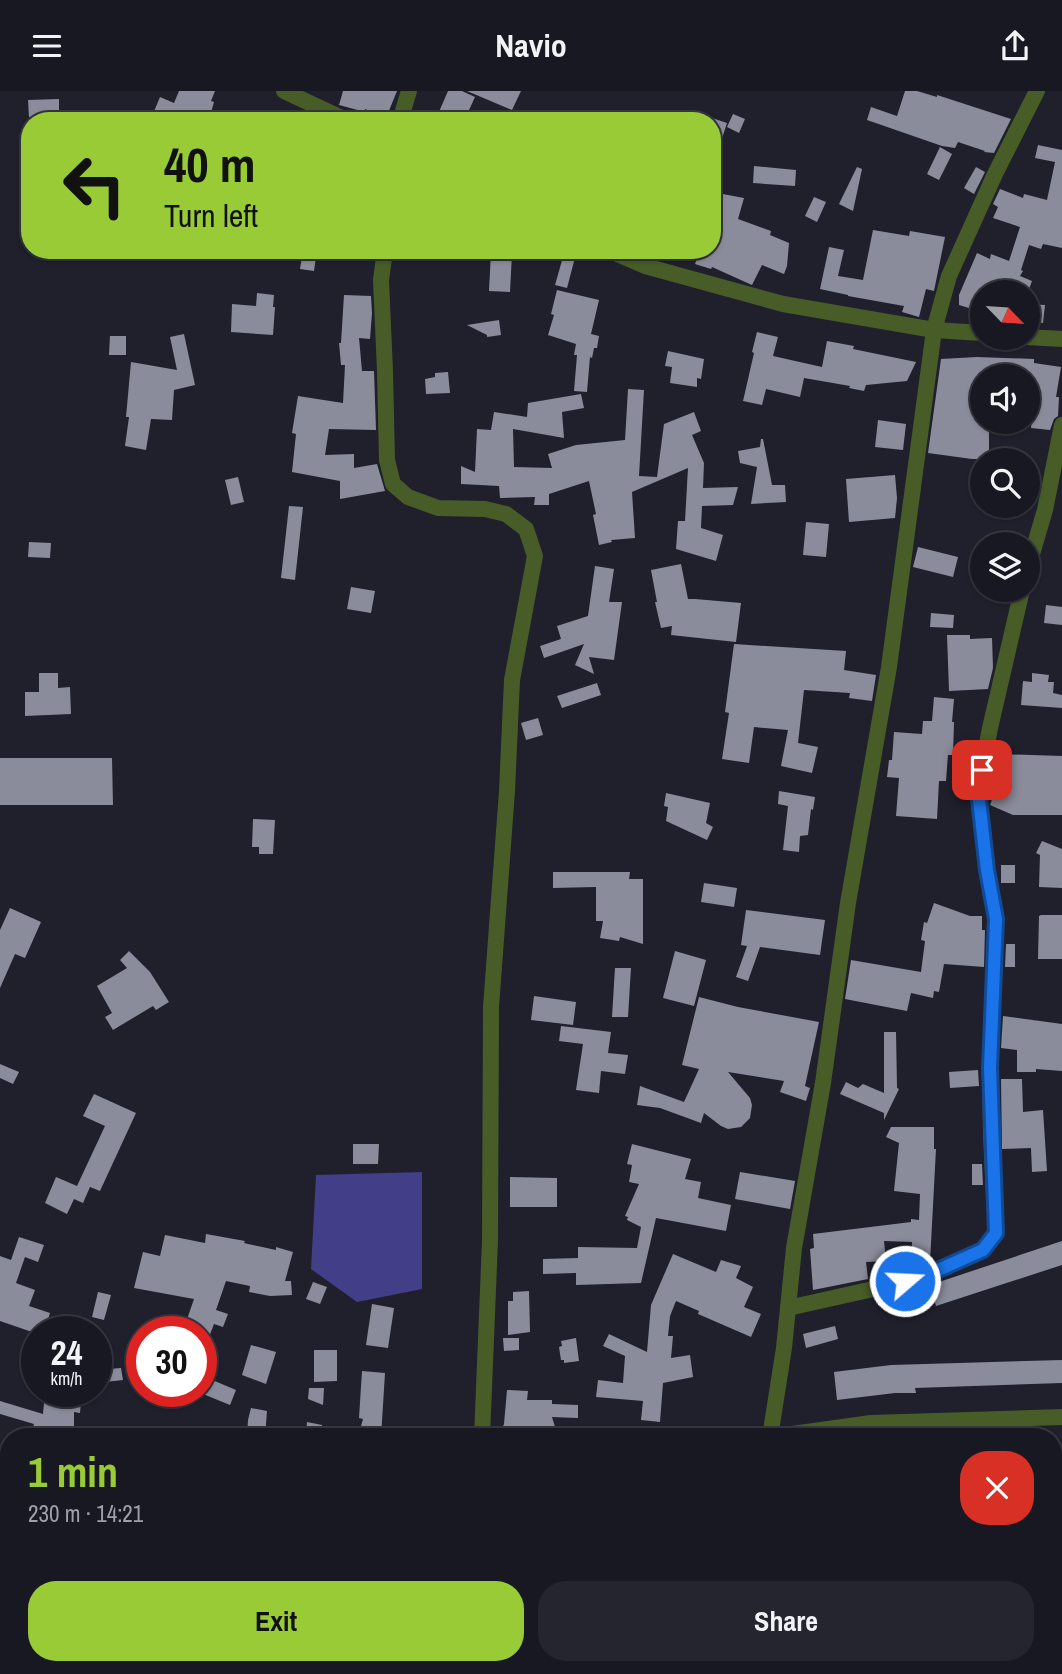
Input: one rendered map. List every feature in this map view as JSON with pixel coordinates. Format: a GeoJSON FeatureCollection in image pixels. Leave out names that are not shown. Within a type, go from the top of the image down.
{"type":"FeatureCollection","features":[{"type":"Feature","properties":{"kind":"street"},"geometry":{"type":"LineString","coordinates":[[285,91],[329,112]]}},
{"type":"Feature","properties":{"kind":"street"},"geometry":{"type":"LineString","coordinates":[[403,112],[409,91]]}},
{"type":"Feature","properties":{"kind":"street"},"geometry":{"type":"LineString","coordinates":[[772,1428],[794,1248],[823,1083],[848,903],[889,667],[934,330],[949,276],[995,174],[1037,91]]}},
{"type":"Feature","properties":{"kind":"street"},"geometry":{"type":"LineString","coordinates":[[384,259],[381,280],[387,460],[393,484],[408,497],[438,508],[485,509],[506,514],[526,529],[535,556],[512,680],[507,791],[491,1007],[490,1241],[482,1428]]}},
{"type":"Feature","properties":{"kind":"street"},"geometry":{"type":"LineString","coordinates":[[629,259],[645,266],[783,304],[934,330],[970,332]]}},
{"type":"Feature","properties":{"kind":"street"},"geometry":{"type":"LineString","coordinates":[[1040,338],[1062,339]]}},
{"type":"Feature","properties":{"kind":"street"},"geometry":{"type":"LineString","coordinates":[[1039,532],[1062,425]]}},
{"type":"Feature","properties":{"kind":"street"},"geometry":{"type":"LineString","coordinates":[[788,1307],[918,1279],[983,1250],[996,1233],[990,1068],[996,919],[978,791],[989,728],[1019,602]]}},
{"type":"Feature","properties":{"kind":"street"},"geometry":{"type":"LineString","coordinates":[[835,1428],[871,1423],[1062,1417]]}},
{"type":"Feature","properties":{"kind":"shaded area"},"geometry":{"type":"Polygon","coordinates":[[[422,1172],[422,1289],[357,1302],[311,1269],[316,1175],[422,1172]]]}},
{"type":"Feature","properties":{"kind":"building"},"geometry":{"type":"Polygon","coordinates":[[[179,91],[215,91],[211,101],[214,102],[211,112],[154,112],[160,97],[174,103],[179,91]]]}},
{"type":"Feature","properties":{"kind":"building"},"geometry":{"type":"Polygon","coordinates":[[[343,91],[397,91],[388,112],[365,109],[365,112],[339,105],[343,91]]]}},
{"type":"Feature","properties":{"kind":"building"},"geometry":{"type":"Polygon","coordinates":[[[448,91],[462,91],[475,97],[468,112],[439,112],[448,91]]]}},
{"type":"Feature","properties":{"kind":"building"},"geometry":{"type":"Polygon","coordinates":[[[467,91],[521,91],[512,110],[467,91]]]}},
{"type":"Feature","properties":{"kind":"building"},"geometry":{"type":"Polygon","coordinates":[[[905,91],[937,95],[1011,119],[994,153],[958,142],[955,148],[942,146],[867,120],[871,107],[897,116],[905,91]]]}},
{"type":"Feature","properties":{"kind":"building"},"geometry":{"type":"Polygon","coordinates":[[[59,99],[59,112],[29,112],[28,100],[59,99]]]}},
{"type":"Feature","properties":{"kind":"building"},"geometry":{"type":"Polygon","coordinates":[[[733,114],[745,119],[739,133],[727,127],[733,114]]]}},
{"type":"Feature","properties":{"kind":"building"},"geometry":{"type":"Polygon","coordinates":[[[721,121],[727,123],[721,142],[721,121]]]}},
{"type":"Feature","properties":{"kind":"building"},"geometry":{"type":"Polygon","coordinates":[[[1038,145],[1062,150],[1062,248],[1043,244],[1041,249],[1029,245],[1020,276],[1030,280],[970,280],[970,308],[959,305],[959,295],[977,253],[990,259],[991,254],[1009,261],[1020,227],[993,218],[998,207],[993,204],[1000,189],[1023,198],[1024,194],[1047,200],[1055,162],[1035,158],[1038,145]]]}},
{"type":"Feature","properties":{"kind":"building"},"geometry":{"type":"Polygon","coordinates":[[[940,147],[952,154],[939,180],[927,174],[940,147]]]}},
{"type":"Feature","properties":{"kind":"building"},"geometry":{"type":"Polygon","coordinates":[[[754,166],[796,170],[795,186],[753,183],[754,166]]]}},
{"type":"Feature","properties":{"kind":"building"},"geometry":{"type":"Polygon","coordinates":[[[857,167],[862,169],[853,211],[839,204],[857,167]]]}},
{"type":"Feature","properties":{"kind":"building"},"geometry":{"type":"Polygon","coordinates":[[[976,167],[985,172],[974,194],[964,188],[976,167]]]}},
{"type":"Feature","properties":{"kind":"building"},"geometry":{"type":"Polygon","coordinates":[[[721,194],[744,198],[738,219],[771,231],[770,235],[789,243],[784,274],[762,265],[752,285],[712,267],[711,269],[695,264],[697,259],[721,259],[721,194]]]}},
{"type":"Feature","properties":{"kind":"building"},"geometry":{"type":"Polygon","coordinates":[[[814,197],[826,202],[817,222],[805,216],[814,197]]]}},
{"type":"Feature","properties":{"kind":"building"},"geometry":{"type":"Polygon","coordinates":[[[873,230],[909,236],[910,231],[945,237],[934,291],[926,289],[919,317],[902,312],[904,306],[820,289],[829,247],[844,250],[838,276],[863,280],[873,230]]]}},
{"type":"Feature","properties":{"kind":"building"},"geometry":{"type":"Polygon","coordinates":[[[302,259],[316,259],[314,271],[300,269],[302,259]]]}},
{"type":"Feature","properties":{"kind":"building"},"geometry":{"type":"Polygon","coordinates":[[[491,259],[512,259],[510,292],[489,291],[491,259]]]}},
{"type":"Feature","properties":{"kind":"building"},"geometry":{"type":"Polygon","coordinates":[[[562,259],[575,259],[567,288],[555,285],[562,259]]]}},
{"type":"Feature","properties":{"kind":"building"},"geometry":{"type":"Polygon","coordinates":[[[557,290],[599,300],[591,334],[599,336],[597,348],[594,348],[592,358],[590,357],[587,392],[574,391],[576,344],[548,335],[557,290]]]}},
{"type":"Feature","properties":{"kind":"building"},"geometry":{"type":"Polygon","coordinates":[[[257,293],[274,295],[273,335],[231,332],[232,304],[256,306],[257,293]]]}},
{"type":"Feature","properties":{"kind":"building"},"geometry":{"type":"Polygon","coordinates":[[[344,295],[371,296],[370,339],[359,338],[362,371],[374,371],[376,430],[329,429],[325,455],[354,454],[354,468],[377,464],[385,491],[340,499],[340,481],[292,472],[296,434],[292,433],[298,396],[343,403],[345,365],[341,365],[339,343],[344,295]]]}},
{"type":"Feature","properties":{"kind":"building"},"geometry":{"type":"Polygon","coordinates":[[[1040,305],[1045,305],[1043,323],[1040,323],[1040,305]]]}},
{"type":"Feature","properties":{"kind":"building"},"geometry":{"type":"Polygon","coordinates":[[[499,320],[501,335],[487,337],[467,325],[499,320]]]}},
{"type":"Feature","properties":{"kind":"building"},"geometry":{"type":"Polygon","coordinates":[[[757,332],[778,337],[773,356],[822,367],[827,341],[916,362],[907,381],[866,385],[864,391],[804,378],[800,397],[766,389],[762,405],[743,401],[757,332]]]}},
{"type":"Feature","properties":{"kind":"building"},"geometry":{"type":"Polygon","coordinates":[[[184,334],[195,385],[174,390],[172,420],[151,419],[146,450],[125,446],[131,362],[177,370],[170,337],[184,334]]]}},
{"type":"Feature","properties":{"kind":"building"},"geometry":{"type":"Polygon","coordinates":[[[110,336],[126,336],[126,355],[109,355],[110,336]]]}},
{"type":"Feature","properties":{"kind":"building"},"geometry":{"type":"Polygon","coordinates":[[[668,351],[704,359],[701,379],[697,378],[697,387],[670,383],[672,367],[665,366],[668,351]]]}},
{"type":"Feature","properties":{"kind":"building"},"geometry":{"type":"Polygon","coordinates":[[[941,359],[1034,359],[1034,363],[1061,367],[1056,397],[1059,397],[1058,416],[1050,430],[1040,429],[1040,364],[970,364],[970,434],[989,434],[989,448],[970,448],[970,459],[928,453],[941,359]]]}},
{"type":"Feature","properties":{"kind":"building"},"geometry":{"type":"Polygon","coordinates":[[[448,372],[450,393],[426,394],[425,379],[435,377],[435,373],[448,372]]]}},
{"type":"Feature","properties":{"kind":"building"},"geometry":{"type":"Polygon","coordinates":[[[628,389],[644,390],[639,476],[657,477],[664,424],[694,412],[701,431],[692,435],[704,463],[703,488],[738,487],[733,505],[702,506],[701,528],[723,535],[716,561],[676,549],[678,521],[685,521],[688,468],[632,492],[635,538],[611,540],[612,542],[599,545],[589,481],[549,494],[549,505],[534,505],[535,497],[500,498],[499,486],[461,484],[461,466],[475,472],[477,429],[491,430],[494,412],[527,417],[528,403],[581,394],[584,408],[562,412],[564,438],[513,429],[514,467],[552,468],[548,454],[576,445],[625,440],[628,389]]]}},
{"type":"Feature","properties":{"kind":"building"},"geometry":{"type":"Polygon","coordinates":[[[878,420],[906,424],[903,450],[875,447],[878,420]]]}},
{"type":"Feature","properties":{"kind":"building"},"geometry":{"type":"Polygon","coordinates":[[[761,439],[772,485],[785,485],[786,502],[751,504],[757,467],[740,463],[738,451],[760,447],[761,439]]]}},
{"type":"Feature","properties":{"kind":"building"},"geometry":{"type":"Polygon","coordinates":[[[895,475],[895,518],[849,522],[846,479],[895,475]]]}},
{"type":"Feature","properties":{"kind":"building"},"geometry":{"type":"Polygon","coordinates":[[[238,477],[244,502],[231,505],[225,480],[238,477]]]}},
{"type":"Feature","properties":{"kind":"building"},"geometry":{"type":"Polygon","coordinates":[[[289,506],[303,507],[295,580],[281,578],[289,506]]]}},
{"type":"Feature","properties":{"kind":"building"},"geometry":{"type":"Polygon","coordinates":[[[806,522],[829,524],[826,557],[803,555],[806,522]]]}},
{"type":"Feature","properties":{"kind":"building"},"geometry":{"type":"Polygon","coordinates":[[[29,542],[51,543],[50,558],[28,557],[29,542]]]}},
{"type":"Feature","properties":{"kind":"building"},"geometry":{"type":"Polygon","coordinates":[[[918,547],[958,557],[953,577],[913,567],[918,547]]]}},
{"type":"Feature","properties":{"kind":"building"},"geometry":{"type":"Polygon","coordinates":[[[681,564],[688,599],[741,603],[736,642],[671,635],[672,626],[661,628],[651,570],[681,564]]]}},
{"type":"Feature","properties":{"kind":"building"},"geometry":{"type":"Polygon","coordinates":[[[595,566],[614,569],[609,602],[622,602],[614,660],[589,657],[594,674],[575,665],[584,644],[544,658],[540,646],[561,639],[557,626],[588,616],[595,566]]]}},
{"type":"Feature","properties":{"kind":"building"},"geometry":{"type":"Polygon","coordinates":[[[351,587],[375,591],[371,613],[347,609],[351,587]]]}},
{"type":"Feature","properties":{"kind":"building"},"geometry":{"type":"Polygon","coordinates":[[[1046,605],[1062,607],[1062,625],[1044,623],[1046,605]]]}},
{"type":"Feature","properties":{"kind":"building"},"geometry":{"type":"Polygon","coordinates":[[[931,613],[954,615],[953,628],[930,627],[931,613]]]}},
{"type":"Feature","properties":{"kind":"building"},"geometry":{"type":"Polygon","coordinates":[[[947,635],[970,635],[970,639],[992,638],[993,668],[988,689],[949,691],[947,635]]]}},
{"type":"Feature","properties":{"kind":"building"},"geometry":{"type":"Polygon","coordinates":[[[734,644],[846,651],[844,670],[876,675],[872,701],[849,698],[850,693],[804,690],[798,743],[818,747],[812,773],[781,766],[788,730],[754,727],[749,763],[722,759],[729,713],[725,712],[734,644]]]}},
{"type":"Feature","properties":{"kind":"building"},"geometry":{"type":"Polygon","coordinates":[[[39,673],[58,673],[58,688],[70,687],[71,714],[25,716],[25,692],[39,692],[39,673]]]}},
{"type":"Feature","properties":{"kind":"building"},"geometry":{"type":"Polygon","coordinates":[[[1032,673],[1049,675],[1048,682],[1054,682],[1053,693],[1062,695],[1062,708],[1021,705],[1023,681],[1032,682],[1032,673]]]}},
{"type":"Feature","properties":{"kind":"building"},"geometry":{"type":"Polygon","coordinates":[[[597,683],[601,695],[562,708],[557,696],[597,683]]]}},
{"type":"Feature","properties":{"kind":"building"},"geometry":{"type":"Polygon","coordinates":[[[934,697],[954,699],[953,755],[948,755],[946,781],[939,781],[937,819],[896,816],[899,778],[887,777],[889,760],[892,760],[894,732],[922,734],[923,721],[932,721],[934,697]]]}},
{"type":"Feature","properties":{"kind":"building"},"geometry":{"type":"Polygon","coordinates":[[[538,718],[543,735],[526,740],[521,723],[538,718]]]}},
{"type":"Feature","properties":{"kind":"building"},"geometry":{"type":"Polygon","coordinates":[[[996,754],[1062,756],[1062,815],[1013,815],[990,805],[998,783],[990,783],[996,754]]]}},
{"type":"Feature","properties":{"kind":"building"},"geometry":{"type":"Polygon","coordinates":[[[0,758],[112,758],[113,805],[0,805],[0,758]]]}},
{"type":"Feature","properties":{"kind":"building"},"geometry":{"type":"Polygon","coordinates":[[[779,791],[815,797],[808,835],[800,836],[799,852],[783,850],[788,806],[778,804],[779,791]]]}},
{"type":"Feature","properties":{"kind":"building"},"geometry":{"type":"Polygon","coordinates":[[[666,793],[710,803],[706,823],[713,827],[707,840],[666,821],[666,793]]]}},
{"type":"Feature","properties":{"kind":"building"},"geometry":{"type":"Polygon","coordinates":[[[253,819],[275,820],[273,854],[259,854],[259,847],[252,847],[253,819]]]}},
{"type":"Feature","properties":{"kind":"building"},"geometry":{"type":"Polygon","coordinates":[[[1042,841],[1062,849],[1062,888],[1039,887],[1040,855],[1036,853],[1042,841]]]}},
{"type":"Feature","properties":{"kind":"building"},"geometry":{"type":"Polygon","coordinates":[[[1001,865],[1015,865],[1015,883],[1001,883],[1001,865]]]}},
{"type":"Feature","properties":{"kind":"building"},"geometry":{"type":"Polygon","coordinates":[[[553,872],[630,872],[629,879],[643,879],[643,944],[620,937],[619,941],[600,938],[603,921],[596,921],[596,887],[553,888],[553,872]]]}},
{"type":"Feature","properties":{"kind":"building"},"geometry":{"type":"Polygon","coordinates":[[[704,883],[737,888],[734,907],[701,902],[704,883]]]}},
{"type":"Feature","properties":{"kind":"building"},"geometry":{"type":"Polygon","coordinates":[[[934,903],[970,916],[982,916],[982,930],[985,930],[984,967],[944,964],[939,992],[934,991],[933,998],[911,993],[907,1011],[845,999],[851,960],[921,972],[925,941],[921,940],[924,922],[927,923],[934,903]]]}},
{"type":"Feature","properties":{"kind":"building"},"geometry":{"type":"Polygon","coordinates":[[[10,908],[41,922],[25,958],[15,954],[0,988],[0,930],[10,908]]]}},
{"type":"Feature","properties":{"kind":"building"},"geometry":{"type":"Polygon","coordinates":[[[746,910],[825,920],[820,955],[760,947],[748,981],[736,977],[747,946],[741,945],[746,910]]]}},
{"type":"Feature","properties":{"kind":"building"},"geometry":{"type":"Polygon","coordinates":[[[1041,915],[1062,915],[1062,959],[1038,959],[1041,915]]]}},
{"type":"Feature","properties":{"kind":"building"},"geometry":{"type":"Polygon","coordinates":[[[1006,944],[1015,944],[1015,967],[1005,967],[1006,944]]]}},
{"type":"Feature","properties":{"kind":"building"},"geometry":{"type":"Polygon","coordinates":[[[129,951],[150,972],[169,1002],[156,1010],[153,1006],[113,1030],[105,1017],[112,1013],[97,986],[127,968],[120,960],[129,951]]]}},
{"type":"Feature","properties":{"kind":"building"},"geometry":{"type":"Polygon","coordinates":[[[675,951],[706,960],[694,1006],[663,998],[675,951]]]}},
{"type":"Feature","properties":{"kind":"building"},"geometry":{"type":"Polygon","coordinates":[[[615,968],[631,968],[628,1017],[612,1017],[615,968]]]}},
{"type":"Feature","properties":{"kind":"building"},"geometry":{"type":"Polygon","coordinates":[[[534,996],[576,1002],[573,1025],[531,1020],[534,996]]]}},
{"type":"Feature","properties":{"kind":"building"},"geometry":{"type":"Polygon","coordinates":[[[699,997],[819,1022],[805,1086],[810,1088],[806,1101],[780,1092],[784,1081],[728,1072],[750,1098],[752,1105],[750,1118],[741,1127],[728,1129],[704,1113],[701,1123],[660,1108],[637,1105],[640,1086],[684,1102],[699,1069],[682,1065],[699,997]]]}},
{"type":"Feature","properties":{"kind":"building"},"geometry":{"type":"Polygon","coordinates":[[[1003,1016],[1062,1024],[1062,1071],[1036,1069],[1036,1072],[1017,1072],[1017,1050],[1001,1048],[1003,1016]]]}},
{"type":"Feature","properties":{"kind":"building"},"geometry":{"type":"Polygon","coordinates":[[[561,1026],[611,1032],[608,1053],[628,1055],[625,1074],[601,1071],[599,1093],[576,1090],[583,1044],[559,1041],[561,1026]]]}},
{"type":"Feature","properties":{"kind":"building"},"geometry":{"type":"Polygon","coordinates":[[[884,1032],[896,1032],[899,1089],[884,1120],[884,1113],[840,1094],[846,1082],[858,1088],[863,1084],[884,1093],[884,1032]]]}},
{"type":"Feature","properties":{"kind":"building"},"geometry":{"type":"Polygon","coordinates":[[[0,1064],[19,1072],[13,1084],[0,1078],[0,1064]]]}},
{"type":"Feature","properties":{"kind":"building"},"geometry":{"type":"Polygon","coordinates":[[[978,1070],[979,1086],[950,1088],[949,1072],[978,1070]]]}},
{"type":"Feature","properties":{"kind":"building"},"geometry":{"type":"Polygon","coordinates":[[[1001,1079],[1022,1079],[1023,1112],[1043,1110],[1047,1171],[1032,1172],[1031,1148],[1002,1149],[1001,1079]]]}},
{"type":"Feature","properties":{"kind":"building"},"geometry":{"type":"Polygon","coordinates":[[[94,1094],[136,1113],[100,1191],[90,1187],[83,1203],[74,1199],[67,1214],[45,1203],[56,1177],[77,1186],[105,1126],[83,1116],[94,1094]]]}},
{"type":"Feature","properties":{"kind":"building"},"geometry":{"type":"Polygon","coordinates":[[[891,1127],[934,1127],[936,1149],[930,1262],[911,1270],[912,1242],[884,1241],[886,1261],[866,1262],[868,1279],[813,1290],[810,1249],[814,1248],[813,1234],[919,1220],[920,1194],[894,1191],[899,1143],[886,1137],[891,1127]]]}},
{"type":"Feature","properties":{"kind":"building"},"geometry":{"type":"Polygon","coordinates":[[[353,1144],[379,1144],[378,1164],[353,1164],[353,1144]]]}},
{"type":"Feature","properties":{"kind":"building"},"geometry":{"type":"Polygon","coordinates":[[[632,1144],[691,1159],[685,1179],[701,1182],[698,1198],[731,1205],[726,1231],[656,1218],[641,1283],[576,1285],[576,1273],[543,1274],[543,1259],[578,1258],[578,1247],[637,1248],[641,1227],[627,1220],[628,1217],[625,1216],[639,1184],[629,1182],[632,1165],[627,1164],[632,1144]]]}},
{"type":"Feature","properties":{"kind":"building"},"geometry":{"type":"Polygon","coordinates":[[[972,1164],[982,1164],[983,1185],[972,1185],[972,1164]]]}},
{"type":"Feature","properties":{"kind":"building"},"geometry":{"type":"Polygon","coordinates":[[[740,1172],[795,1181],[790,1209],[735,1199],[740,1172]]]}},
{"type":"Feature","properties":{"kind":"building"},"geometry":{"type":"Polygon","coordinates":[[[510,1177],[557,1178],[557,1207],[510,1207],[510,1177]]]}},
{"type":"Feature","properties":{"kind":"building"},"geometry":{"type":"Polygon","coordinates":[[[206,1234],[293,1252],[285,1281],[291,1281],[292,1295],[270,1296],[249,1292],[250,1286],[226,1281],[216,1310],[228,1314],[223,1327],[217,1325],[217,1316],[188,1316],[194,1299],[134,1288],[143,1252],[160,1256],[165,1235],[205,1243],[206,1234]]]}},
{"type":"Feature","properties":{"kind":"building"},"geometry":{"type":"Polygon","coordinates":[[[19,1237],[44,1245],[38,1262],[25,1257],[16,1283],[35,1290],[29,1306],[50,1313],[49,1316],[21,1316],[21,1328],[0,1321],[0,1256],[11,1260],[19,1237]]]}},
{"type":"Feature","properties":{"kind":"building"},"geometry":{"type":"Polygon","coordinates":[[[1062,1241],[1062,1265],[936,1306],[930,1285],[1062,1241]]]}},
{"type":"Feature","properties":{"kind":"building"},"geometry":{"type":"Polygon","coordinates":[[[673,1254],[716,1272],[721,1260],[741,1266],[736,1278],[753,1287],[744,1307],[761,1314],[751,1337],[698,1314],[699,1311],[676,1301],[670,1316],[668,1336],[673,1336],[671,1358],[690,1355],[693,1377],[663,1383],[660,1422],[641,1420],[643,1401],[596,1397],[598,1380],[623,1383],[625,1356],[603,1346],[609,1334],[647,1352],[651,1305],[673,1254]]]}},
{"type":"Feature","properties":{"kind":"building"},"geometry":{"type":"Polygon","coordinates":[[[313,1282],[327,1287],[320,1304],[306,1299],[313,1282]]]}},
{"type":"Feature","properties":{"kind":"building"},"geometry":{"type":"Polygon","coordinates":[[[529,1291],[530,1332],[508,1335],[508,1301],[513,1301],[513,1292],[529,1291]]]}},
{"type":"Feature","properties":{"kind":"building"},"geometry":{"type":"Polygon","coordinates":[[[98,1292],[111,1295],[105,1316],[92,1316],[98,1292]]]}},
{"type":"Feature","properties":{"kind":"building"},"geometry":{"type":"Polygon","coordinates":[[[372,1304],[394,1308],[388,1348],[366,1345],[372,1304]]]}},
{"type":"Feature","properties":{"kind":"building"},"geometry":{"type":"Polygon","coordinates":[[[835,1326],[838,1339],[806,1348],[803,1334],[835,1326]]]}},
{"type":"Feature","properties":{"kind":"building"},"geometry":{"type":"Polygon","coordinates":[[[503,1338],[519,1338],[519,1350],[504,1351],[503,1338]]]}},
{"type":"Feature","properties":{"kind":"building"},"geometry":{"type":"Polygon","coordinates":[[[576,1338],[579,1361],[564,1363],[559,1347],[562,1346],[561,1341],[576,1338]]]}},
{"type":"Feature","properties":{"kind":"building"},"geometry":{"type":"Polygon","coordinates":[[[251,1345],[276,1352],[266,1384],[242,1375],[251,1345]]]}},
{"type":"Feature","properties":{"kind":"building"},"geometry":{"type":"Polygon","coordinates":[[[314,1350],[337,1350],[337,1381],[314,1382],[314,1350]]]}},
{"type":"Feature","properties":{"kind":"building"},"geometry":{"type":"Polygon","coordinates":[[[1062,1360],[1062,1383],[915,1388],[916,1393],[837,1400],[834,1372],[891,1365],[1062,1360]]]}},
{"type":"Feature","properties":{"kind":"building"},"geometry":{"type":"Polygon","coordinates":[[[121,1368],[123,1380],[112,1381],[112,1369],[121,1368]]]}},
{"type":"Feature","properties":{"kind":"building"},"geometry":{"type":"Polygon","coordinates":[[[362,1371],[385,1373],[382,1428],[360,1428],[363,1419],[359,1418],[362,1371]]]}},
{"type":"Feature","properties":{"kind":"building"},"geometry":{"type":"Polygon","coordinates":[[[217,1382],[236,1390],[230,1405],[217,1400],[217,1382]]]}},
{"type":"Feature","properties":{"kind":"building"},"geometry":{"type":"Polygon","coordinates":[[[309,1388],[324,1388],[323,1405],[308,1399],[309,1388]]]}},
{"type":"Feature","properties":{"kind":"building"},"geometry":{"type":"Polygon","coordinates":[[[507,1390],[528,1391],[527,1400],[552,1400],[552,1404],[578,1405],[578,1418],[552,1417],[555,1428],[502,1428],[507,1390]]]}},
{"type":"Feature","properties":{"kind":"building"},"geometry":{"type":"Polygon","coordinates":[[[0,1401],[43,1414],[44,1407],[81,1407],[80,1413],[74,1412],[74,1428],[33,1428],[34,1424],[0,1414],[0,1401]]]}},
{"type":"Feature","properties":{"kind":"building"},"geometry":{"type":"Polygon","coordinates":[[[251,1408],[267,1411],[266,1428],[248,1428],[251,1408]]]}},
{"type":"Feature","properties":{"kind":"building"},"geometry":{"type":"Polygon","coordinates":[[[307,1422],[322,1425],[322,1428],[307,1428],[307,1422]]]}},
{"type":"Feature","properties":{"kind":"route"},"geometry":{"type":"LineString","coordinates":[[905,1281],[918,1279],[983,1250],[996,1233],[990,1068],[996,919],[978,791],[982,770]]}}]}
